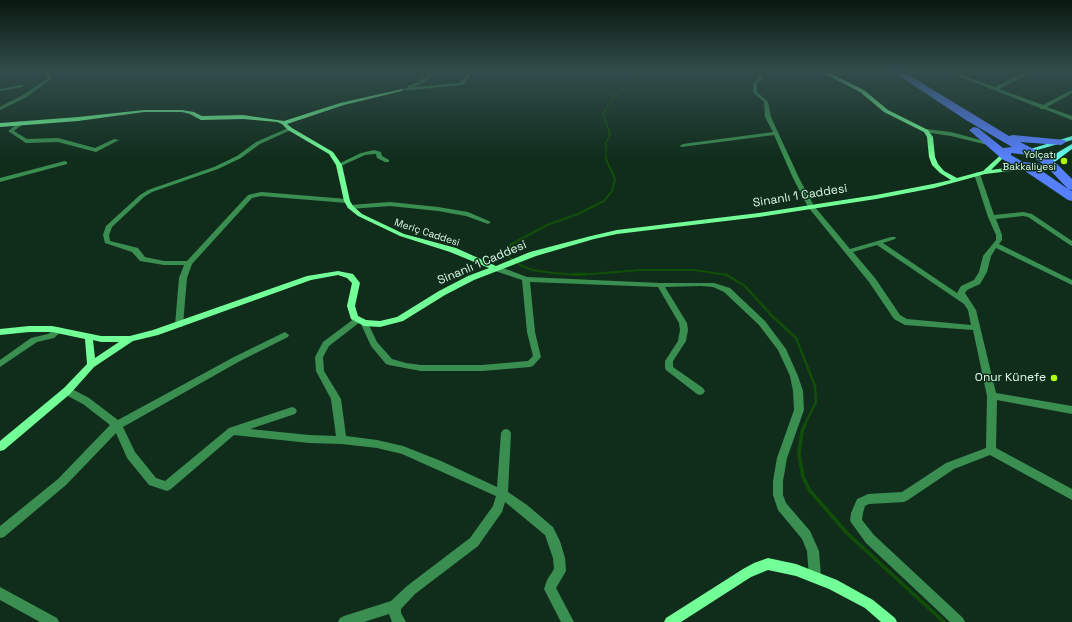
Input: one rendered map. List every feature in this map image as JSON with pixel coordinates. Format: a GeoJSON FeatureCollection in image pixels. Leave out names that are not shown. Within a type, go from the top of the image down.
{"type":"FeatureCollection","features":[{"type":"Feature","properties":{"kind":"highway"},"geometry":{"type":"LineString","coordinates":[[929,100],[963,122],[1014,162],[1027,167],[1072,196]]}},
{"type":"Feature","properties":{"kind":"highway"},"geometry":{"type":"LineString","coordinates":[[942,100],[1027,151],[1044,157],[1072,186]]}},
{"type":"Feature","properties":{"kind":"highway"},"geometry":{"type":"LineString","coordinates":[[990,130],[1021,140],[1061,142]]}},
{"type":"Feature","properties":{"kind":"highway"},"geometry":{"type":"LineString","coordinates":[[1004,154],[1008,150],[1027,151]]}},
{"type":"Feature","properties":{"kind":"highway"},"geometry":{"type":"LineString","coordinates":[[1027,167],[1047,167],[1049,162]]}},
{"type":"Feature","properties":{"kind":"main road"},"geometry":{"type":"LineString","coordinates":[[1027,151],[1072,138]]}},
{"type":"Feature","properties":{"kind":"main road"},"geometry":{"type":"LineString","coordinates":[[1049,162],[1072,146]]}},
{"type":"Feature","properties":{"kind":"street"},"geometry":{"type":"LineString","coordinates":[[2,107],[17,100]]}},
{"type":"Feature","properties":{"kind":"street"},"geometry":{"type":"LineString","coordinates":[[0,125],[78,119],[128,112],[171,111],[192,113],[201,118],[243,117],[284,123],[358,100]]}},
{"type":"Feature","properties":{"kind":"street"},"geometry":{"type":"LineString","coordinates":[[764,100],[766,102],[768,117],[811,207],[850,251],[900,319],[905,322],[977,328]]}},
{"type":"Feature","properties":{"kind":"street"},"geometry":{"type":"LineString","coordinates":[[873,100],[886,111],[921,127],[926,131],[930,137],[932,157],[935,165],[942,172],[956,180]]}},
{"type":"Feature","properties":{"kind":"street"},"geometry":{"type":"LineString","coordinates":[[1023,100],[1072,118]]}},
{"type":"Feature","properties":{"kind":"street"},"geometry":{"type":"LineString","coordinates":[[1042,108],[1056,100]]}},
{"type":"Feature","properties":{"kind":"street"},"geometry":{"type":"LineString","coordinates":[[21,123],[11,131],[22,139],[30,142],[58,140],[96,150],[116,140]]}},
{"type":"Feature","properties":{"kind":"street"},"geometry":{"type":"LineString","coordinates":[[284,123],[290,129],[332,153],[340,165],[348,204]]}},
{"type":"Feature","properties":{"kind":"street"},"geometry":{"type":"LineString","coordinates":[[921,127],[931,125]]}},
{"type":"Feature","properties":{"kind":"street"},"geometry":{"type":"LineString","coordinates":[[189,263],[143,259],[135,250],[107,242],[106,235],[109,226],[142,196],[150,191],[216,168],[239,157],[258,143],[290,129]]}},
{"type":"Feature","properties":{"kind":"street"},"geometry":{"type":"LineString","coordinates":[[926,131],[951,134],[992,144]]}},
{"type":"Feature","properties":{"kind":"street"},"geometry":{"type":"LineString","coordinates":[[682,146],[776,133]]}},
{"type":"Feature","properties":{"kind":"street"},"geometry":{"type":"LineString","coordinates":[[340,165],[367,153],[377,152],[380,157],[387,161]]}},
{"type":"Feature","properties":{"kind":"street"},"geometry":{"type":"LineString","coordinates":[[985,172],[1004,154]]}},
{"type":"Feature","properties":{"kind":"street"},"geometry":{"type":"LineString","coordinates":[[0,180],[65,163]]}},
{"type":"Feature","properties":{"kind":"street","name":"Sinanlı 1 Caddesi"},"geometry":{"type":"LineString","coordinates":[[361,322],[380,324],[400,319],[442,293],[500,267],[533,254],[575,241],[617,232],[739,218],[904,192],[985,172],[1027,167]]}},
{"type":"Feature","properties":{"kind":"street"},"geometry":{"type":"LineString","coordinates":[[977,174],[991,217],[999,235],[999,240],[987,256],[983,272],[977,282],[964,288],[961,293],[972,310],[992,396],[991,450]]}},
{"type":"Feature","properties":{"kind":"street"},"geometry":{"type":"LineString","coordinates":[[179,325],[183,278],[189,263],[250,196],[261,194],[348,204],[390,204],[438,209],[468,214],[488,222]]}},
{"type":"Feature","properties":{"kind":"street","name":"Meriç Caddesi"},"geometry":{"type":"LineString","coordinates":[[348,204],[368,220],[393,232],[410,239],[452,250],[500,267]]}},
{"type":"Feature","properties":{"kind":"street"},"geometry":{"type":"LineString","coordinates":[[991,217],[1023,214],[1030,215],[1072,244]]}},
{"type":"Feature","properties":{"kind":"street"},"geometry":{"type":"LineString","coordinates":[[850,251],[893,238]]}},
{"type":"Feature","properties":{"kind":"street"},"geometry":{"type":"LineString","coordinates":[[878,243],[967,304]]}},
{"type":"Feature","properties":{"kind":"street"},"geometry":{"type":"LineString","coordinates":[[995,245],[1072,283]]}},
{"type":"Feature","properties":{"kind":"street"},"geometry":{"type":"LineString","coordinates":[[500,267],[526,279],[660,285],[714,285],[727,290],[770,332],[782,349],[794,376],[798,391],[799,410],[782,458],[778,481],[778,494],[782,506],[806,535],[813,551],[815,576]]}},
{"type":"Feature","properties":{"kind":"street"},"geometry":{"type":"LineString","coordinates":[[0,332],[40,328],[60,330],[101,339],[130,339],[179,325],[310,278],[338,273],[350,276],[356,283],[351,312],[361,322],[374,344],[389,362],[421,368],[482,368],[530,364],[537,357],[531,332],[526,279]]}},
{"type":"Feature","properties":{"kind":"street"},"geometry":{"type":"LineString","coordinates":[[660,285],[683,323],[684,330],[682,341],[669,361],[669,368],[700,391]]}},
{"type":"Feature","properties":{"kind":"street"},"geometry":{"type":"LineString","coordinates":[[342,440],[336,399],[320,372],[319,357],[326,344],[361,322]]}},
{"type":"Feature","properties":{"kind":"street"},"geometry":{"type":"LineString","coordinates":[[0,364],[34,340],[51,336],[60,330]]}},
{"type":"Feature","properties":{"kind":"street"},"geometry":{"type":"LineString","coordinates":[[0,533],[62,482],[117,425],[237,359],[285,335]]}},
{"type":"Feature","properties":{"kind":"street"},"geometry":{"type":"LineString","coordinates":[[89,337],[91,365]]}},
{"type":"Feature","properties":{"kind":"street"},"geometry":{"type":"LineString","coordinates":[[0,447],[67,391],[91,365],[130,339]]}},
{"type":"Feature","properties":{"kind":"street"},"geometry":{"type":"LineString","coordinates":[[67,391],[86,400],[117,425],[131,455],[153,482],[167,486],[232,431],[292,411]]}},
{"type":"Feature","properties":{"kind":"street"},"geometry":{"type":"LineString","coordinates":[[992,396],[1072,410]]}},
{"type":"Feature","properties":{"kind":"street"},"geometry":{"type":"LineString","coordinates":[[232,431],[309,439],[342,440],[377,444],[403,450],[502,494],[523,509],[549,531],[554,541],[559,558],[560,571],[551,584],[550,589],[568,622]]}},
{"type":"Feature","properties":{"kind":"street"},"geometry":{"type":"LineString","coordinates":[[344,622],[394,606],[411,590],[474,542],[498,508],[502,494],[506,432]]}},
{"type":"Feature","properties":{"kind":"street"},"geometry":{"type":"LineString","coordinates":[[991,450],[1072,495]]}},
{"type":"Feature","properties":{"kind":"street"},"geometry":{"type":"LineString","coordinates":[[959,622],[870,539],[856,521],[857,512],[861,504],[868,499],[904,497],[950,466],[991,450]]}},
{"type":"Feature","properties":{"kind":"street"},"geometry":{"type":"LineString","coordinates":[[670,622],[758,566],[768,564],[815,576],[851,594],[874,608],[891,622]]}},
{"type":"Feature","properties":{"kind":"street"},"geometry":{"type":"LineString","coordinates":[[0,593],[53,622]]}},
{"type":"Feature","properties":{"kind":"street"},"geometry":{"type":"LineString","coordinates":[[394,606],[395,615],[400,622]]}},
{"type":"Feature","properties":{"kind":"waterway"},"geometry":{"type":"LineString","coordinates":[[606,159],[606,143],[610,134],[603,114],[612,100]]}},
{"type":"Feature","properties":{"kind":"waterway"},"geometry":{"type":"LineString","coordinates":[[606,159],[615,179],[612,191],[604,201],[578,214],[547,225],[510,245],[507,252],[509,257],[520,265],[532,270],[553,273],[579,275],[641,270],[694,270],[727,275]]}},
{"type":"Feature","properties":{"kind":"waterway"},"geometry":{"type":"LineString","coordinates":[[572,274],[586,274]]}},
{"type":"Feature","properties":{"kind":"waterway"},"geometry":{"type":"LineString","coordinates":[[727,275],[745,286],[772,316],[796,338],[815,386],[816,402],[804,426]]}},
{"type":"Feature","properties":{"kind":"waterway"},"geometry":{"type":"LineString","coordinates":[[805,425],[802,431],[799,454],[803,477],[810,491],[848,534],[944,622]]}},
{"type":"Feature","properties":{"kind":"place","name":"Yolçatı Bakkaliyesi"},"geometry":{"type":"Point","coordinates":[1064,161]}},
{"type":"Feature","properties":{"kind":"place","name":"Onur Künefe"},"geometry":{"type":"Point","coordinates":[1054,378]}}]}
